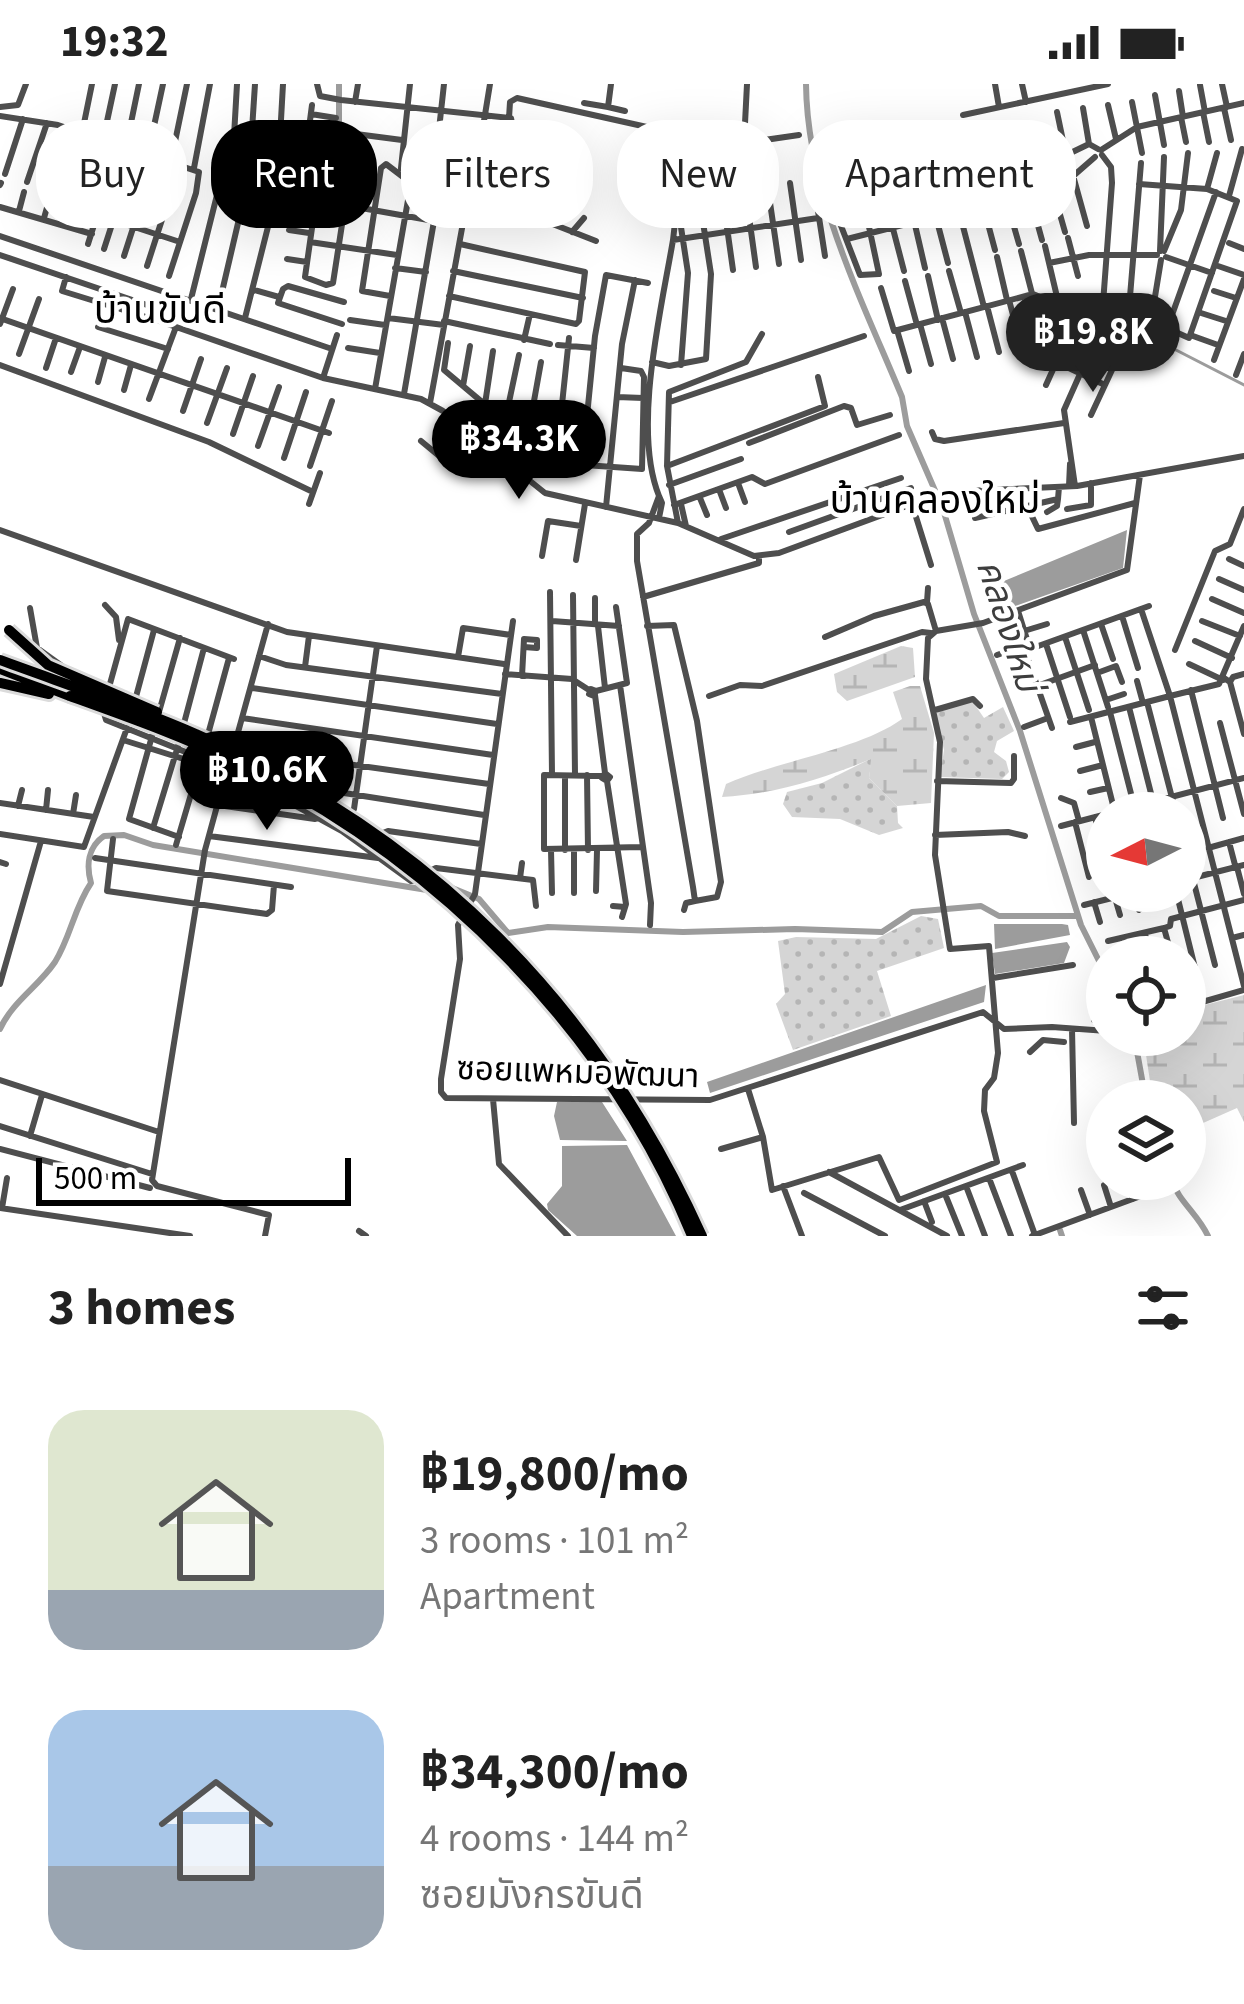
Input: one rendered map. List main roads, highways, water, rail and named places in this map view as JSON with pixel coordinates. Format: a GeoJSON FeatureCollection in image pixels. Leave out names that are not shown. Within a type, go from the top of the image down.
{"type":"FeatureCollection","features":[{"type":"Feature","properties":{"kind":"highway"},"geometry":{"type":"LineString","coordinates":[[0,617],[49,665],[157,712],[178,727]]}},
{"type":"Feature","properties":{"kind":"highway"},"geometry":{"type":"LineString","coordinates":[[0,660],[178,727],[276,773],[369,830],[448,890],[506,944],[611,1068],[655,1138],[702,1236]]}},
{"type":"Feature","properties":{"kind":"highway"},"geometry":{"type":"LineString","coordinates":[[0,677],[26,688],[70,696]]}},
{"type":"Feature","properties":{"kind":"highway"},"geometry":{"type":"LineString","coordinates":[[0,677],[70,696],[198,745],[282,787],[364,838],[444,898],[497,949],[581,1044],[645,1140],[692,1236]]}},
{"type":"Feature","properties":{"kind":"waterway"},"geometry":{"type":"LineString","coordinates":[[339,84],[339,120]]}},
{"type":"Feature","properties":{"kind":"waterway","name":"คลองใหม่"},"geometry":{"type":"LineString","coordinates":[[806,84],[816,165],[839,244],[943,509],[974,614],[1020,731],[1086,936]]}},
{"type":"Feature","properties":{"kind":"waterway"},"geometry":{"type":"LineString","coordinates":[[1141,332],[1244,385]]}},
{"type":"Feature","properties":{"kind":"waterway"},"geometry":{"type":"LineString","coordinates":[[0,1029],[60,952],[91,883],[92,851],[104,836],[124,835],[153,845],[427,890]]}},
{"type":"Feature","properties":{"kind":"waterway"},"geometry":{"type":"LineString","coordinates":[[445,885],[479,899],[508,933],[548,927],[882,932],[912,912],[981,906],[999,916],[1078,916]]}},
{"type":"Feature","properties":{"kind":"waterway","name":"คลองใหม่"},"geometry":{"type":"LineString","coordinates":[[1138,1056],[1142,1080]]}},
{"type":"Feature","properties":{"kind":"waterway","name":"คลองใหม่"},"geometry":{"type":"LineString","coordinates":[[1183,1200],[1208,1236]]}},
{"type":"Feature","properties":{"kind":"waterway"},"geometry":{"type":"LineString","coordinates":[[1060,1230],[1062,1236]]}},
{"type":"Feature","properties":{"kind":"district","name":"บ้านขันดี"},"geometry":{"type":"Point","coordinates":[160,309]}},
{"type":"Feature","properties":{"kind":"district","name":"บ้านคลองใหม่"},"geometry":{"type":"Point","coordinates":[935,499]}}]}
